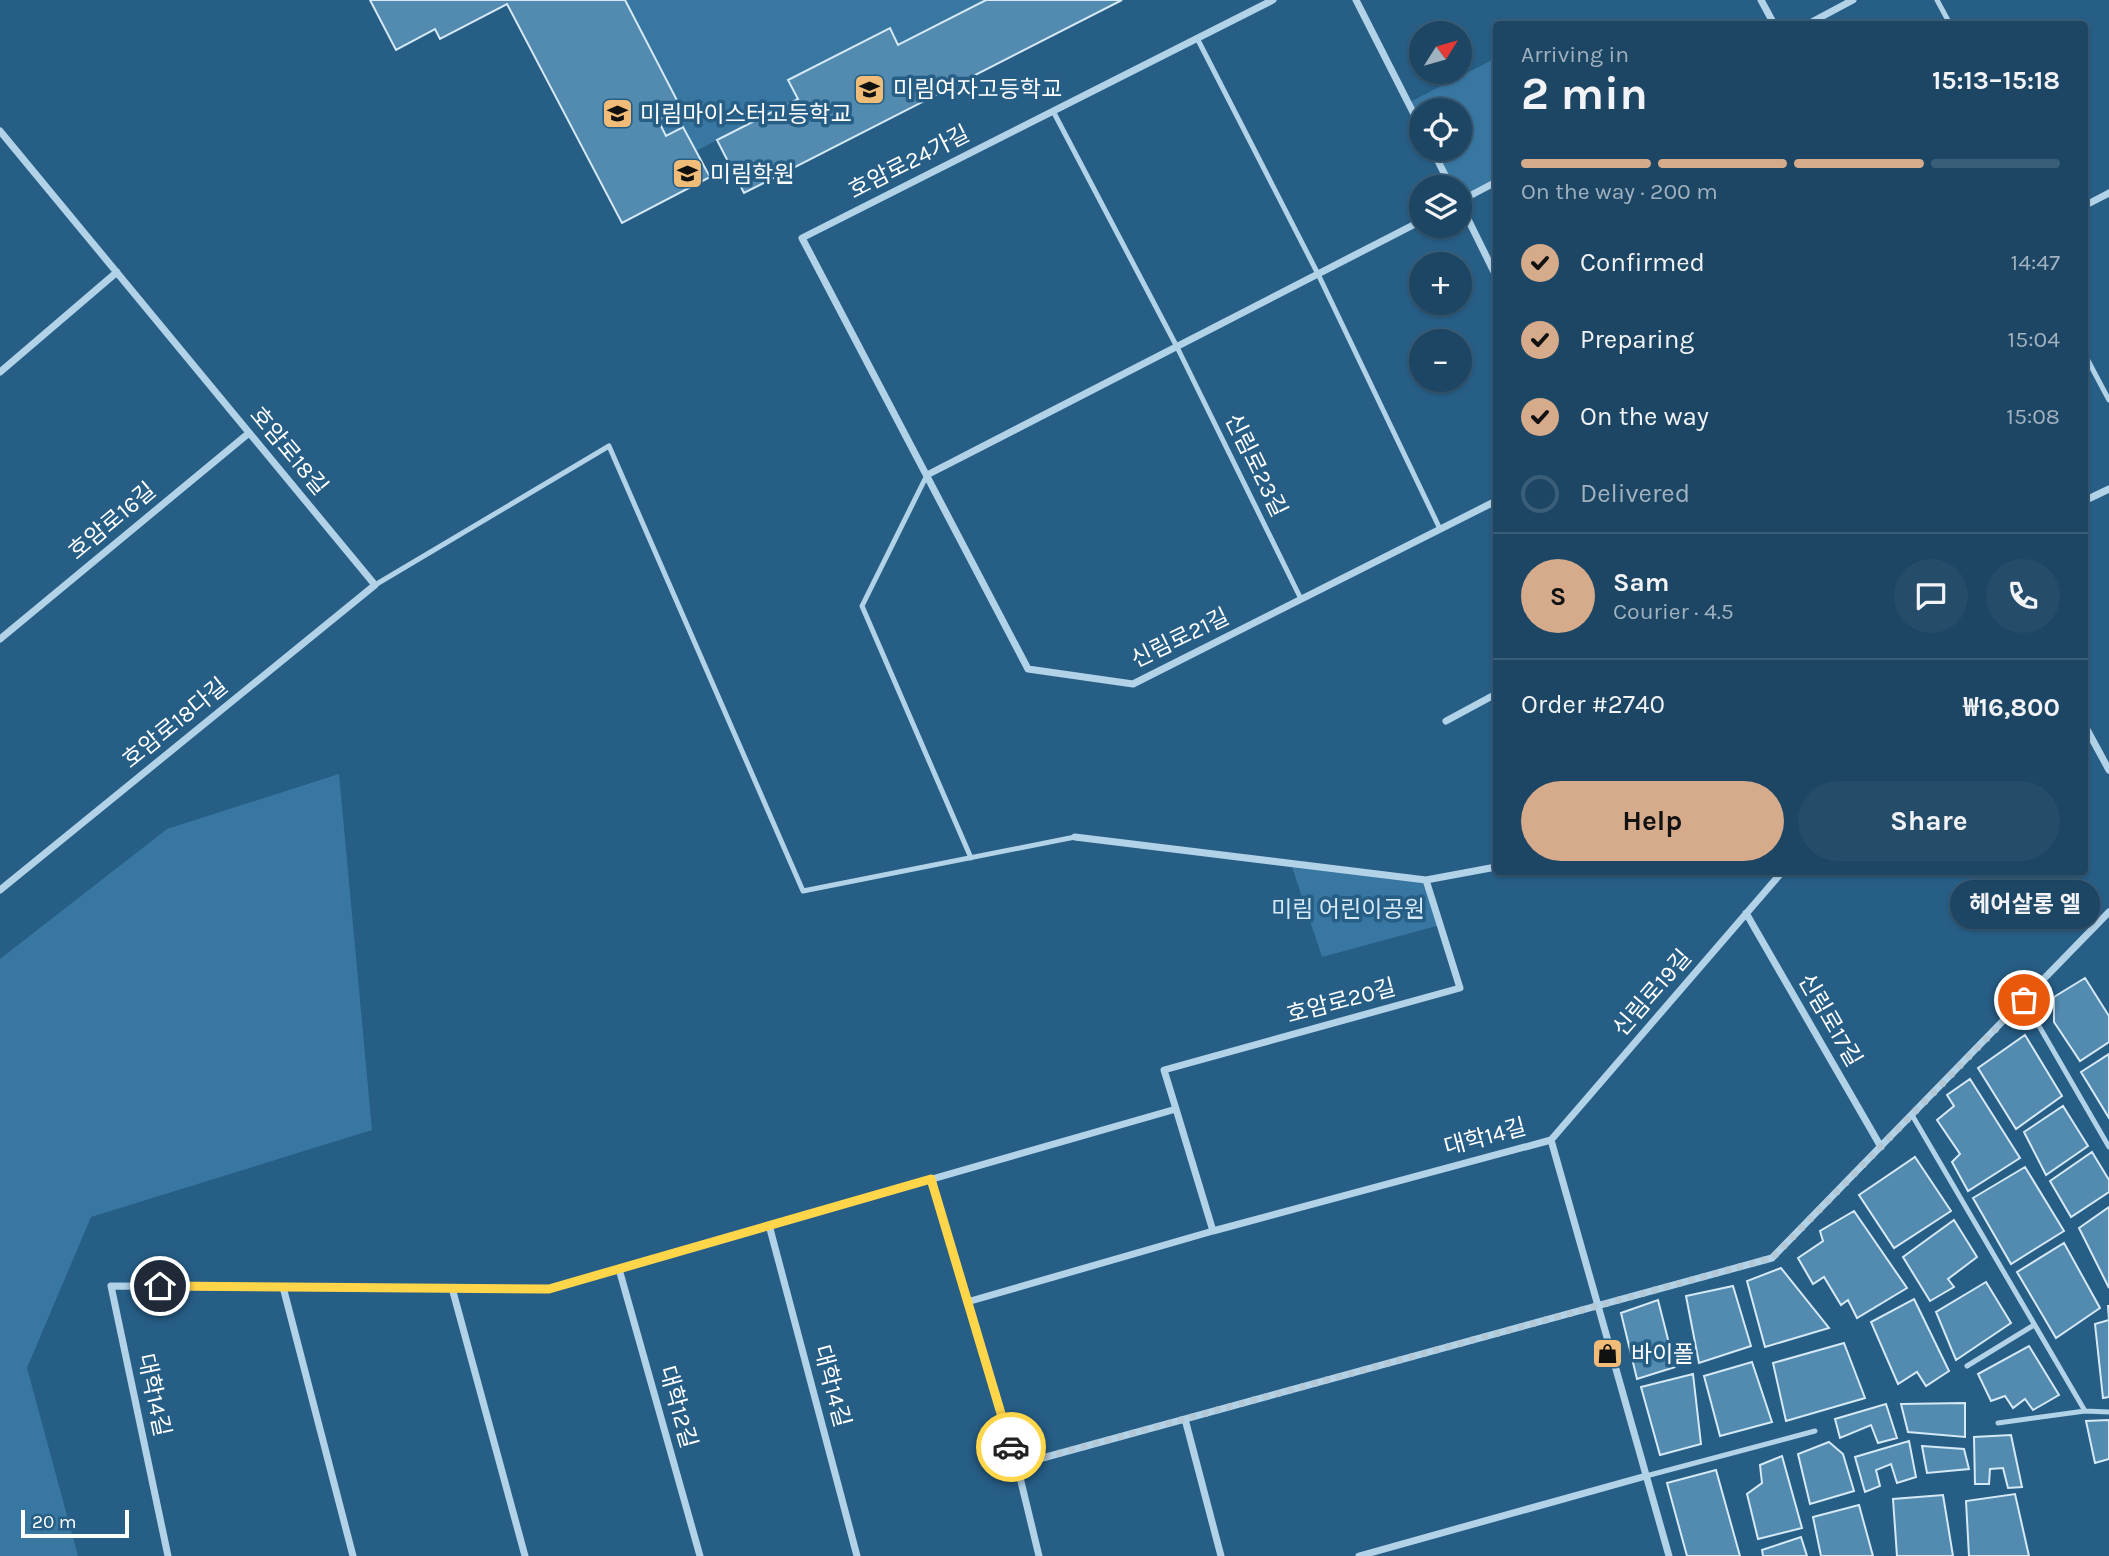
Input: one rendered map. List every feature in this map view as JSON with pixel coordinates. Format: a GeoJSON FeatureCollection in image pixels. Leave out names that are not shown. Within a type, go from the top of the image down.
{"type":"FeatureCollection","features":[{"type":"Feature","properties":{"kind":"street","name":"호암로24가길"},"geometry":{"type":"LineString","coordinates":[[927,475],[802,238],[1273,0]]}},
{"type":"Feature","properties":{"kind":"street"},"geometry":{"type":"LineString","coordinates":[[1356,0],[1409,104]]}},
{"type":"Feature","properties":{"kind":"street"},"geometry":{"type":"LineString","coordinates":[[1760,0],[1772,21]]}},
{"type":"Feature","properties":{"kind":"street"},"geometry":{"type":"LineString","coordinates":[[1814,21],[1853,0]]}},
{"type":"Feature","properties":{"kind":"street","name":"호암로18길"},"geometry":{"type":"LineString","coordinates":[[0,131],[375,585]]}},
{"type":"Feature","properties":{"kind":"street"},"geometry":{"type":"LineString","coordinates":[[1472,195],[1493,184]]}},
{"type":"Feature","properties":{"kind":"street"},"geometry":{"type":"LineString","coordinates":[[2088,204],[2109,193]]}},
{"type":"Feature","properties":{"kind":"street"},"geometry":{"type":"LineString","coordinates":[[927,475],[1409,227]]}},
{"type":"Feature","properties":{"kind":"street"},"geometry":{"type":"LineString","coordinates":[[1472,227],[1493,270]]}},
{"type":"Feature","properties":{"kind":"street"},"geometry":{"type":"LineString","coordinates":[[0,372],[117,272]]}},
{"type":"Feature","properties":{"kind":"street","name":"호암로16길"},"geometry":{"type":"LineString","coordinates":[[0,639],[249,433]]}},
{"type":"Feature","properties":{"kind":"street","name":"신림로21길"},"geometry":{"type":"LineString","coordinates":[[927,475],[1028,669],[1133,684],[1493,503]]}},
{"type":"Feature","properties":{"kind":"street"},"geometry":{"type":"LineString","coordinates":[[2088,499],[2109,489]]}},
{"type":"Feature","properties":{"kind":"street","name":"호암로18다길"},"geometry":{"type":"LineString","coordinates":[[0,890],[375,585]]}},
{"type":"Feature","properties":{"kind":"street"},"geometry":{"type":"LineString","coordinates":[[1446,721],[1493,696]]}},
{"type":"Feature","properties":{"kind":"street"},"geometry":{"type":"LineString","coordinates":[[2088,731],[2109,770]]}},
{"type":"Feature","properties":{"kind":"street"},"geometry":{"type":"LineString","coordinates":[[1075,837],[1426,880],[1493,868]]}},
{"type":"Feature","properties":{"kind":"street","name":"신림로19길"},"geometry":{"type":"LineString","coordinates":[[1550,1140],[1780,875]]}},
{"type":"Feature","properties":{"kind":"street","name":"호암로20길"},"geometry":{"type":"LineString","coordinates":[[1176,1109],[1164,1070],[1460,988],[1426,880]]}},
{"type":"Feature","properties":{"kind":"street"},"geometry":{"type":"LineString","coordinates":[[1017,1465],[1772,1258],[2109,912]]}},
{"type":"Feature","properties":{"kind":"street","name":"신림로17길"},"geometry":{"type":"LineString","coordinates":[[1746,913],[1881,1147]]}},
{"type":"Feature","properties":{"kind":"street"},"geometry":{"type":"LineString","coordinates":[[1176,1109],[1213,1231]]}},
{"type":"Feature","properties":{"kind":"street","name":"대학14길"},"geometry":{"type":"LineString","coordinates":[[168,1556],[111,1286],[549,1289],[1176,1109]]}},
{"type":"Feature","properties":{"kind":"street","name":"대학14길"},"geometry":{"type":"LineString","coordinates":[[967,1301],[1550,1140],[1669,1556]]}},
{"type":"Feature","properties":{"kind":"street"},"geometry":{"type":"LineString","coordinates":[[931,1179],[1017,1465],[1040,1556]]}},
{"type":"Feature","properties":{"kind":"street","name":"대학14길"},"geometry":{"type":"LineString","coordinates":[[769,1226],[857,1556]]}},
{"type":"Feature","properties":{"kind":"street","name":"대학12길"},"geometry":{"type":"LineString","coordinates":[[619,1269],[700,1556]]}},
{"type":"Feature","properties":{"kind":"street"},"geometry":{"type":"LineString","coordinates":[[283,1287],[353,1556]]}},
{"type":"Feature","properties":{"kind":"street"},"geometry":{"type":"LineString","coordinates":[[452,1288],[525,1556]]}},
{"type":"Feature","properties":{"kind":"street"},"geometry":{"type":"LineString","coordinates":[[1185,1419],[1221,1556]]}},
{"type":"Feature","properties":{"kind":"street"},"geometry":{"type":"LineString","coordinates":[[1359,1556],[1646,1476]]}},
{"type":"Feature","properties":{"kind":"lane"},"geometry":{"type":"LineString","coordinates":[[1937,0],[1948,21]]}},
{"type":"Feature","properties":{"kind":"lane"},"geometry":{"type":"LineString","coordinates":[[1197,38],[1318,274],[1440,530]]}},
{"type":"Feature","properties":{"kind":"lane","name":"신림로23길"},"geometry":{"type":"LineString","coordinates":[[1053,111],[1177,347],[1301,599]]}},
{"type":"Feature","properties":{"kind":"lane"},"geometry":{"type":"LineString","coordinates":[[2088,361],[2109,400]]}},
{"type":"Feature","properties":{"kind":"lane"},"geometry":{"type":"LineString","coordinates":[[375,585],[609,446],[803,891],[1075,837]]}},
{"type":"Feature","properties":{"kind":"lane"},"geometry":{"type":"LineString","coordinates":[[927,475],[862,606],[971,858]]}},
{"type":"Feature","properties":{"kind":"lane"},"geometry":{"type":"LineString","coordinates":[[2024,1000],[2109,1147]]}},
{"type":"Feature","properties":{"kind":"lane"},"geometry":{"type":"LineString","coordinates":[[1912,1115],[2085,1411]]}},
{"type":"Feature","properties":{"kind":"lane"},"geometry":{"type":"LineString","coordinates":[[1967,1366],[2034,1325]]}},
{"type":"Feature","properties":{"kind":"lane"},"geometry":{"type":"LineString","coordinates":[[1998,1423],[2085,1411],[2109,1412]]}},
{"type":"Feature","properties":{"kind":"lane"},"geometry":{"type":"LineString","coordinates":[[1646,1476],[1815,1431]]}},
{"type":"Feature","properties":{"kind":"green space"},"geometry":{"type":"Polygon","coordinates":[[[625,0],[986,0],[898,45],[889,28],[789,79],[798,99],[696,151],[684,127],[666,136],[658,120],[681,108],[625,0]]]}},
{"type":"Feature","properties":{"kind":"green space"},"geometry":{"type":"Polygon","coordinates":[[[1493,60],[1493,184],[1472,195],[1472,175],[1445,175],[1438,161],[1472,161],[1472,98],[1418,98],[1445,84],[1472,84],[1472,70],[1493,60]]]}},
{"type":"Feature","properties":{"kind":"green space"},"geometry":{"type":"Polygon","coordinates":[[[339,774],[372,1130],[91,1217],[27,1368],[78,1556],[0,1556],[0,959],[167,829],[339,774]]]}},
{"type":"Feature","properties":{"kind":"green space","name":"미림 어린이공원"},"geometry":{"type":"Polygon","coordinates":[[[1291,864],[1426,880],[1440,925],[1322,957],[1291,864]]]}},
{"type":"Feature","properties":{"kind":"building","name":"미림마이스터고등학교"},"geometry":{"type":"Polygon","coordinates":[[[370,0],[625,0],[681,108],[658,120],[666,136],[683,127],[710,177],[622,223],[507,4],[440,39],[435,29],[396,50],[370,0]]]}},
{"type":"Feature","properties":{"kind":"building","name":"미림여자고등학교"},"geometry":{"type":"Polygon","coordinates":[[[986,0],[1122,0],[744,193],[717,140],[798,99],[788,80],[890,28],[898,45],[986,0]]]}},
{"type":"Feature","properties":{"kind":"building"},"geometry":{"type":"Polygon","coordinates":[[[2085,978],[2109,1016],[2109,1042],[2080,1061],[2054,1022],[2054,997],[2085,978]]]}},
{"type":"Feature","properties":{"kind":"building"},"geometry":{"type":"Polygon","coordinates":[[[2025,1035],[2062,1096],[2016,1129],[1978,1068],[2025,1035]]]}},
{"type":"Feature","properties":{"kind":"building"},"geometry":{"type":"Polygon","coordinates":[[[2109,1054],[2109,1118],[2081,1072],[2109,1054]]]}},
{"type":"Feature","properties":{"kind":"building"},"geometry":{"type":"Polygon","coordinates":[[[1970,1079],[2020,1158],[1968,1191],[1952,1162],[1960,1154],[1937,1120],[1954,1106],[1947,1095],[1970,1079]]]}},
{"type":"Feature","properties":{"kind":"building"},"geometry":{"type":"Polygon","coordinates":[[[2063,1106],[2088,1146],[2046,1175],[2024,1132],[2063,1106]]]}},
{"type":"Feature","properties":{"kind":"building"},"geometry":{"type":"Polygon","coordinates":[[[2092,1152],[2109,1180],[2109,1192],[2071,1217],[2050,1181],[2092,1152]]]}},
{"type":"Feature","properties":{"kind":"building"},"geometry":{"type":"Polygon","coordinates":[[[1915,1157],[1951,1211],[1894,1248],[1859,1195],[1915,1157]]]}},
{"type":"Feature","properties":{"kind":"building"},"geometry":{"type":"Polygon","coordinates":[[[2025,1167],[2064,1231],[2011,1264],[1973,1198],[2025,1167]]]}},
{"type":"Feature","properties":{"kind":"building"},"geometry":{"type":"Polygon","coordinates":[[[2109,1207],[2109,1288],[2079,1228],[2109,1207]]]}},
{"type":"Feature","properties":{"kind":"building"},"geometry":{"type":"Polygon","coordinates":[[[1854,1211],[1907,1288],[1857,1318],[1848,1300],[1841,1305],[1824,1277],[1813,1284],[1798,1258],[1823,1241],[1820,1231],[1854,1211]]]}},
{"type":"Feature","properties":{"kind":"building"},"geometry":{"type":"Polygon","coordinates":[[[1954,1220],[1977,1257],[1948,1279],[1954,1287],[1930,1301],[1903,1257],[1954,1220]]]}},
{"type":"Feature","properties":{"kind":"building"},"geometry":{"type":"Polygon","coordinates":[[[2064,1243],[2100,1308],[2056,1338],[2017,1272],[2064,1243]]]}},
{"type":"Feature","properties":{"kind":"building"},"geometry":{"type":"Polygon","coordinates":[[[1781,1268],[1829,1328],[1765,1347],[1747,1281],[1781,1268]]]}},
{"type":"Feature","properties":{"kind":"building"},"geometry":{"type":"Polygon","coordinates":[[[1986,1282],[2011,1323],[1956,1360],[1936,1312],[1986,1282]]]}},
{"type":"Feature","properties":{"kind":"building"},"geometry":{"type":"Polygon","coordinates":[[[1733,1286],[1751,1346],[1699,1363],[1686,1296],[1733,1286]]]}},
{"type":"Feature","properties":{"kind":"building"},"geometry":{"type":"Polygon","coordinates":[[[1914,1299],[1949,1371],[1926,1386],[1917,1372],[1898,1384],[1871,1322],[1914,1299]]]}},
{"type":"Feature","properties":{"kind":"building"},"geometry":{"type":"Polygon","coordinates":[[[1658,1300],[1675,1367],[1637,1379],[1621,1313],[1658,1300]]]}},
{"type":"Feature","properties":{"kind":"building"},"geometry":{"type":"Polygon","coordinates":[[[2109,1320],[2109,1397],[2103,1398],[2095,1324],[2109,1320]]]}},
{"type":"Feature","properties":{"kind":"building"},"geometry":{"type":"Polygon","coordinates":[[[1844,1343],[1865,1398],[1786,1421],[1773,1363],[1844,1343]]]}},
{"type":"Feature","properties":{"kind":"building"},"geometry":{"type":"Polygon","coordinates":[[[2029,1346],[2059,1395],[2033,1410],[2025,1399],[2013,1408],[2005,1396],[1991,1401],[1978,1374],[2029,1346]]]}},
{"type":"Feature","properties":{"kind":"building"},"geometry":{"type":"Polygon","coordinates":[[[1752,1362],[1772,1422],[1720,1436],[1704,1376],[1752,1362]]]}},
{"type":"Feature","properties":{"kind":"building"},"geometry":{"type":"Polygon","coordinates":[[[1693,1374],[1701,1444],[1660,1455],[1641,1387],[1693,1374]]]}},
{"type":"Feature","properties":{"kind":"building"},"geometry":{"type":"Polygon","coordinates":[[[1965,1403],[1965,1437],[1908,1432],[1901,1404],[1965,1403]]]}},
{"type":"Feature","properties":{"kind":"building"},"geometry":{"type":"Polygon","coordinates":[[[1886,1404],[1897,1438],[1878,1443],[1871,1425],[1840,1438],[1835,1419],[1886,1404]]]}},
{"type":"Feature","properties":{"kind":"building"},"geometry":{"type":"Polygon","coordinates":[[[2109,1420],[2109,1459],[2095,1463],[2086,1421],[2109,1420]]]}},
{"type":"Feature","properties":{"kind":"building"},"geometry":{"type":"Polygon","coordinates":[[[2011,1435],[2022,1487],[2008,1488],[2003,1468],[1990,1469],[1989,1484],[1975,1484],[1974,1437],[2011,1435]]]}},
{"type":"Feature","properties":{"kind":"building"},"geometry":{"type":"Polygon","coordinates":[[[1909,1441],[1916,1477],[1897,1483],[1891,1464],[1876,1470],[1880,1486],[1865,1492],[1855,1457],[1909,1441]]]}},
{"type":"Feature","properties":{"kind":"building"},"geometry":{"type":"Polygon","coordinates":[[[1829,1442],[1843,1454],[1854,1491],[1810,1504],[1798,1454],[1829,1442]]]}},
{"type":"Feature","properties":{"kind":"building"},"geometry":{"type":"Polygon","coordinates":[[[1922,1446],[1964,1449],[1969,1469],[1927,1473],[1922,1446]]]}},
{"type":"Feature","properties":{"kind":"building"},"geometry":{"type":"Polygon","coordinates":[[[1782,1456],[1802,1528],[1758,1539],[1747,1494],[1762,1483],[1760,1465],[1782,1456]]]}},
{"type":"Feature","properties":{"kind":"building"},"geometry":{"type":"Polygon","coordinates":[[[1716,1470],[1740,1556],[1687,1556],[1667,1483],[1716,1470]]]}},
{"type":"Feature","properties":{"kind":"building"},"geometry":{"type":"Polygon","coordinates":[[[2015,1494],[2029,1556],[1969,1556],[1966,1501],[2015,1494]]]}},
{"type":"Feature","properties":{"kind":"building"},"geometry":{"type":"Polygon","coordinates":[[[1943,1495],[1953,1556],[1897,1556],[1893,1499],[1943,1495]]]}},
{"type":"Feature","properties":{"kind":"building"},"geometry":{"type":"Polygon","coordinates":[[[1859,1505],[1873,1556],[1821,1556],[1813,1517],[1859,1505]]]}},
{"type":"Feature","properties":{"kind":"building"},"geometry":{"type":"Polygon","coordinates":[[[1801,1537],[1807,1556],[1763,1556],[1762,1550],[1801,1537]]]}},
{"type":"Feature","properties":{"kind":"way so far"},"geometry":{"type":"LineString","coordinates":[[1011,1447],[1017,1465],[1772,1258],[2024,1000]]}},
{"type":"Feature","properties":{"kind":"place","name":"미림여자고등학교"},"geometry":{"type":"Point","coordinates":[870,89]}},
{"type":"Feature","properties":{"kind":"place","name":"미림마이스터고등학교"},"geometry":{"type":"Point","coordinates":[617,114]}},
{"type":"Feature","properties":{"kind":"place","name":"미림학원"},"geometry":{"type":"Point","coordinates":[687,174]}},
{"type":"Feature","properties":{"kind":"place","name":"헤어살롱 엘"},"geometry":{"type":"Point","coordinates":[2024,1000]}},
{"type":"Feature","properties":{"kind":"place","name":"바이폴"},"geometry":{"type":"Point","coordinates":[1608,1354]}},
{"type":"Feature","properties":{"kind":"route"},"geometry":{"type":"LineString","coordinates":[[160,1286],[549,1289],[931,1179],[1011,1447]]}}]}
